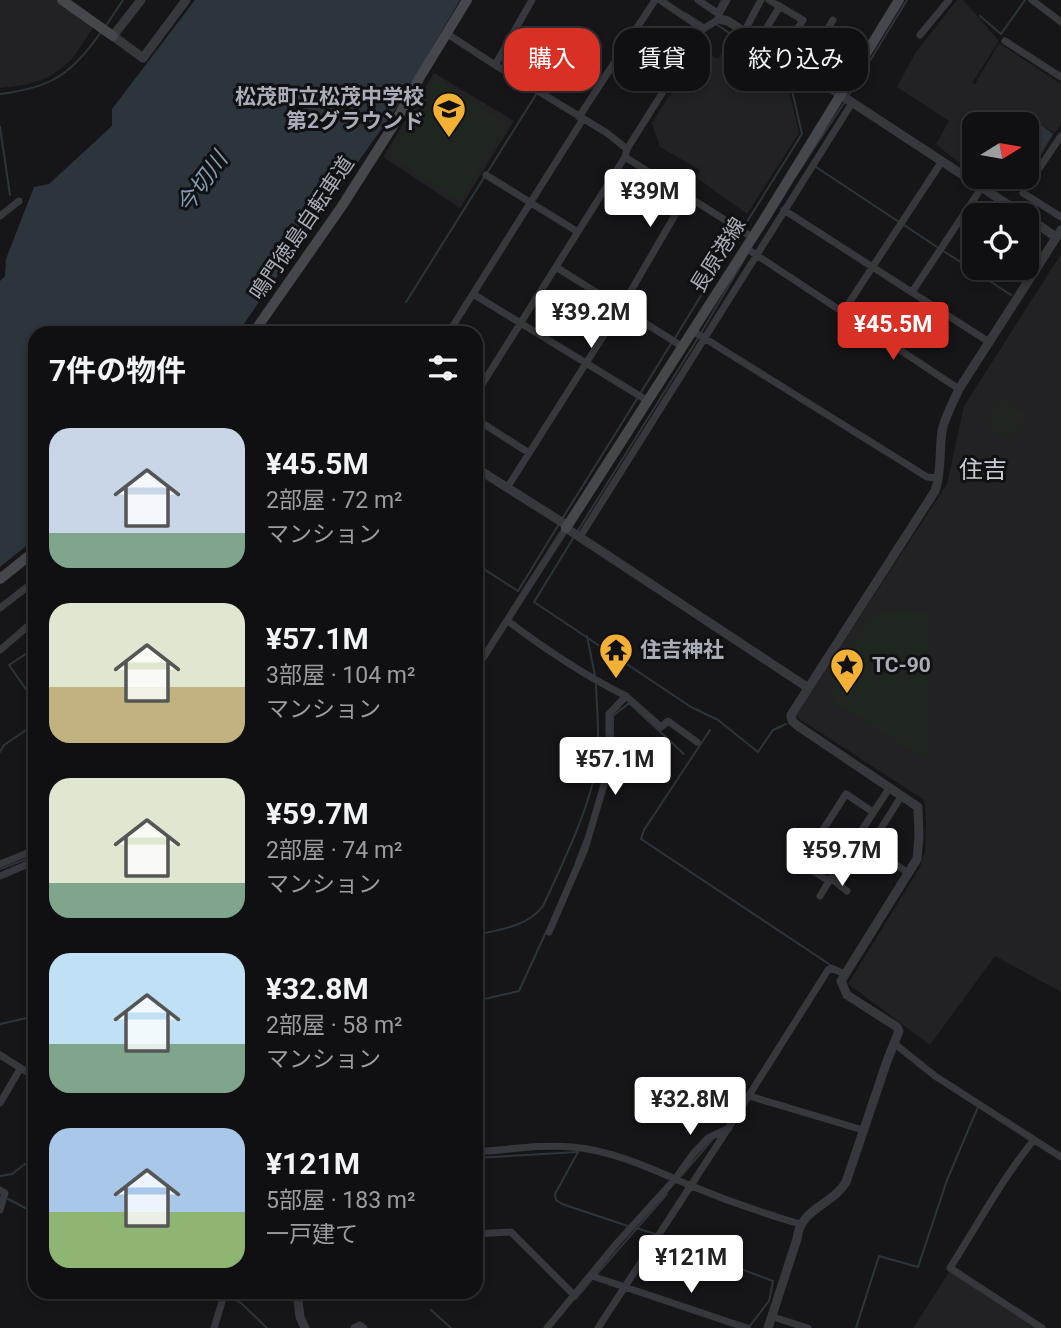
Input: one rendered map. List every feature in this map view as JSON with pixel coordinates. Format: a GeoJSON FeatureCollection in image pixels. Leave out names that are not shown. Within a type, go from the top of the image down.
{"type":"FeatureCollection","features":[{"type":"Feature","properties":{"kind":"main road"},"geometry":{"type":"LineString","coordinates":[[62,0],[113,36]]}},
{"type":"Feature","properties":{"kind":"main road","name":"鳴門徳島自転車道"},"geometry":{"type":"LineString","coordinates":[[259,326],[386,138],[467,0]]}},
{"type":"Feature","properties":{"kind":"main road","name":"長原港線"},"geometry":{"type":"LineString","coordinates":[[567,527],[752,237],[846,99],[899,0]]}},
{"type":"Feature","properties":{"kind":"main road"},"geometry":{"type":"LineString","coordinates":[[0,579],[28,557]]}},
{"type":"Feature","properties":{"kind":"street"},"geometry":{"type":"LineString","coordinates":[[141,0],[113,36],[143,58],[186,0]]}},
{"type":"Feature","properties":{"kind":"street"},"geometry":{"type":"LineString","coordinates":[[495,65],[532,0]]}},
{"type":"Feature","properties":{"kind":"street"},"geometry":{"type":"LineString","coordinates":[[453,326],[657,0],[701,28]]}},
{"type":"Feature","properties":{"kind":"street"},"geometry":{"type":"LineString","coordinates":[[698,0],[738,28]]}},
{"type":"Feature","properties":{"kind":"street"},"geometry":{"type":"LineString","coordinates":[[704,28],[719,17],[727,0]]}},
{"type":"Feature","properties":{"kind":"street"},"geometry":{"type":"LineString","coordinates":[[746,28],[761,0]]}},
{"type":"Feature","properties":{"kind":"street"},"geometry":{"type":"LineString","coordinates":[[769,0],[803,20],[798,28]]}},
{"type":"Feature","properties":{"kind":"street"},"geometry":{"type":"LineString","coordinates":[[920,36],[949,0]]}},
{"type":"Feature","properties":{"kind":"street"},"geometry":{"type":"LineString","coordinates":[[1032,0],[1061,22]]}},
{"type":"Feature","properties":{"kind":"street"},"geometry":{"type":"LineString","coordinates":[[767,28],[780,6]]}},
{"type":"Feature","properties":{"kind":"street"},"geometry":{"type":"LineString","coordinates":[[828,28],[833,20]]}},
{"type":"Feature","properties":{"kind":"street"},"geometry":{"type":"LineString","coordinates":[[446,33],[607,133],[626,153],[686,196],[752,237]]}},
{"type":"Feature","properties":{"kind":"street"},"geometry":{"type":"LineString","coordinates":[[1005,41],[1061,77]]}},
{"type":"Feature","properties":{"kind":"street"},"geometry":{"type":"LineString","coordinates":[[483,383],[664,91]]}},
{"type":"Feature","properties":{"kind":"street"},"geometry":{"type":"LineString","coordinates":[[833,91],[962,172]]}},
{"type":"Feature","properties":{"kind":"street"},"geometry":{"type":"LineString","coordinates":[[580,537],[784,209],[846,99]]}},
{"type":"Feature","properties":{"kind":"street"},"geometry":{"type":"LineString","coordinates":[[1040,167],[1061,136]]}},
{"type":"Feature","properties":{"kind":"street"},"geometry":{"type":"LineString","coordinates":[[843,312],[942,161]]}},
{"type":"Feature","properties":{"kind":"street"},"geometry":{"type":"LineString","coordinates":[[486,175],[578,232]]}},
{"type":"Feature","properties":{"kind":"street"},"geometry":{"type":"LineString","coordinates":[[912,292],[977,189]]}},
{"type":"Feature","properties":{"kind":"street"},"geometry":{"type":"LineString","coordinates":[[989,189],[1008,203]]}},
{"type":"Feature","properties":{"kind":"street"},"geometry":{"type":"LineString","coordinates":[[1023,193],[1061,218]]}},
{"type":"Feature","properties":{"kind":"street"},"geometry":{"type":"LineString","coordinates":[[507,488],[621,308],[686,196]]}},
{"type":"Feature","properties":{"kind":"street"},"geometry":{"type":"LineString","coordinates":[[0,216],[19,201]]}},
{"type":"Feature","properties":{"kind":"street"},"geometry":{"type":"LineString","coordinates":[[784,209],[989,342]]}},
{"type":"Feature","properties":{"kind":"street"},"geometry":{"type":"LineString","coordinates":[[768,1328],[800,1224],[841,1190],[899,1031],[897,1027],[847,995],[841,981],[917,859],[919,811],[902,795],[792,721],[794,708],[935,491],[939,478],[943,427],[959,389],[1059,233],[1039,223]]}},
{"type":"Feature","properties":{"kind":"street"},"geometry":{"type":"LineString","coordinates":[[746,248],[959,389]]}},
{"type":"Feature","properties":{"kind":"street"},"geometry":{"type":"LineString","coordinates":[[556,267],[683,347]]}},
{"type":"Feature","properties":{"kind":"street"},"geometry":{"type":"LineString","coordinates":[[473,293],[648,401]]}},
{"type":"Feature","properties":{"kind":"street"},"geometry":{"type":"LineString","coordinates":[[693,331],[927,477],[939,478]]}},
{"type":"Feature","properties":{"kind":"street"},"geometry":{"type":"LineString","coordinates":[[483,423],[529,453]]}},
{"type":"Feature","properties":{"kind":"street"},"geometry":{"type":"LineString","coordinates":[[483,473],[807,687]]}},
{"type":"Feature","properties":{"kind":"street"},"geometry":{"type":"LineString","coordinates":[[483,658],[567,527]]}},
{"type":"Feature","properties":{"kind":"street"},"geometry":{"type":"LineString","coordinates":[[0,608],[28,589]]}},
{"type":"Feature","properties":{"kind":"street"},"geometry":{"type":"LineString","coordinates":[[508,621],[603,685],[626,696],[661,727],[668,721],[697,742]]}},
{"type":"Feature","properties":{"kind":"street"},"geometry":{"type":"LineString","coordinates":[[0,650],[28,627]]}},
{"type":"Feature","properties":{"kind":"street"},"geometry":{"type":"LineString","coordinates":[[549,932],[585,849],[614,754],[614,749],[609,745],[610,714],[626,696]]}},
{"type":"Feature","properties":{"kind":"street"},"geometry":{"type":"LineString","coordinates":[[820,896],[890,787]]}},
{"type":"Feature","properties":{"kind":"street"},"geometry":{"type":"LineString","coordinates":[[811,847],[846,794],[873,812]]}},
{"type":"Feature","properties":{"kind":"street"},"geometry":{"type":"LineString","coordinates":[[870,846],[902,795]]}},
{"type":"Feature","properties":{"kind":"street"},"geometry":{"type":"LineString","coordinates":[[857,837],[908,873]]}},
{"type":"Feature","properties":{"kind":"street"},"geometry":{"type":"LineString","coordinates":[[799,839],[839,865]]}},
{"type":"Feature","properties":{"kind":"street"},"geometry":{"type":"LineString","coordinates":[[0,864],[28,853]]}},
{"type":"Feature","properties":{"kind":"street"},"geometry":{"type":"LineString","coordinates":[[0,876],[28,864]]}},
{"type":"Feature","properties":{"kind":"street"},"geometry":{"type":"LineString","coordinates":[[810,869],[847,891]]}},
{"type":"Feature","properties":{"kind":"street"},"geometry":{"type":"LineString","coordinates":[[598,1328],[828,970],[831,968],[845,974]]}},
{"type":"Feature","properties":{"kind":"street"},"geometry":{"type":"LineString","coordinates":[[895,1044],[935,1076],[1061,1157]]}},
{"type":"Feature","properties":{"kind":"street"},"geometry":{"type":"LineString","coordinates":[[0,1055],[28,1073]]}},
{"type":"Feature","properties":{"kind":"street"},"geometry":{"type":"LineString","coordinates":[[0,1103],[20,1069]]}},
{"type":"Feature","properties":{"kind":"street"},"geometry":{"type":"LineString","coordinates":[[749,1096],[863,1130]]}},
{"type":"Feature","properties":{"kind":"street"},"geometry":{"type":"LineString","coordinates":[[547,1328],[708,1138],[729,1127]]}},
{"type":"Feature","properties":{"kind":"street"},"geometry":{"type":"LineString","coordinates":[[1034,1140],[1014,1164],[950,1268],[1042,1328]]}},
{"type":"Feature","properties":{"kind":"street"},"geometry":{"type":"LineString","coordinates":[[483,1152],[573,1147],[595,1151],[800,1224]]}},
{"type":"Feature","properties":{"kind":"street"},"geometry":{"type":"LineString","coordinates":[[0,1190],[5,1193],[0,1210]]}},
{"type":"Feature","properties":{"kind":"street"},"geometry":{"type":"LineString","coordinates":[[483,1234],[511,1232],[575,1296]]}},
{"type":"Feature","properties":{"kind":"street"},"geometry":{"type":"LineString","coordinates":[[592,1276],[747,1328]]}},
{"type":"Feature","properties":{"kind":"street"},"geometry":{"type":"LineString","coordinates":[[214,1328],[223,1299]]}},
{"type":"Feature","properties":{"kind":"street"},"geometry":{"type":"LineString","coordinates":[[298,1299],[300,1317],[305,1328]]}},
{"type":"Feature","properties":{"kind":"street"},"geometry":{"type":"LineString","coordinates":[[773,1317],[808,1328]]}},
{"type":"Feature","properties":{"kind":"street"},"geometry":{"type":"LineString","coordinates":[[354,1328],[360,1325],[364,1328]]}},
{"type":"Feature","properties":{"kind":"shaded area"},"geometry":{"type":"Polygon","coordinates":[[[0,0],[57,0],[94,27],[72,59],[59,70],[45,79],[0,88],[0,0]]]}},
{"type":"Feature","properties":{"kind":"shaded area"},"geometry":{"type":"Polygon","coordinates":[[[957,0],[963,0],[999,41],[972,83],[975,84],[999,43],[1061,84],[1061,124],[1055,133],[1045,127],[1054,134],[1040,158],[1040,112],[962,112],[962,165],[936,144],[949,121],[897,87],[916,52],[957,0]]]}},
{"type":"Feature","properties":{"kind":"shaded area"},"geometry":{"type":"Polygon","coordinates":[[[724,50],[724,91],[789,91],[799,133],[747,214],[697,178],[700,170],[660,147],[652,123],[672,91],[710,91],[710,55],[718,59],[724,50]]]}},
{"type":"Feature","properties":{"kind":"shaded area","name":"松茂町立松茂中学校 第2グラウンド"},"geometry":{"type":"Polygon","coordinates":[[[434,73],[514,121],[460,208],[383,157],[434,73]]]}},
{"type":"Feature","properties":{"kind":"shaded area","name":"松茂町立松茂中学校 第2グラウンド"},"geometry":{"type":"Polygon","coordinates":[[[437,79],[502,121],[504,129],[460,202],[389,155],[437,79]]]}},
{"type":"Feature","properties":{"kind":"shaded area"},"geometry":{"type":"Polygon","coordinates":[[[1061,254],[1061,992],[995,956],[930,1045],[848,984],[920,867],[925,852],[924,800],[795,716],[947,484],[964,406],[1061,254]]]}},
{"type":"Feature","properties":{"kind":"shaded area"},"geometry":{"type":"Polygon","coordinates":[[[1002,399],[1026,414],[1010,440],[986,424],[1002,399]]]}},
{"type":"Feature","properties":{"kind":"shaded area"},"geometry":{"type":"Polygon","coordinates":[[[888,611],[926,612],[930,618],[927,757],[924,758],[833,701],[834,672],[872,616],[888,611]]]}},
{"type":"Feature","properties":{"kind":"shaded area"},"geometry":{"type":"Polygon","coordinates":[[[950,1271],[1037,1328],[913,1328],[950,1271]]]}},
{"type":"Feature","properties":{"kind":"water","name":"今切川"},"geometry":{"type":"Polygon","coordinates":[[[195,0],[460,0],[399,104],[242,326],[28,326],[28,545],[0,567],[0,281],[5,276],[6,259],[34,187],[49,184],[112,126],[112,109],[195,0]]]}},
{"type":"Feature","properties":{"kind":"water"},"geometry":{"type":"Polygon","coordinates":[[[1040,125],[1053,134],[1040,155],[1040,125]]]}},
{"type":"Feature","properties":{"kind":"waterway"},"geometry":{"type":"LineString","coordinates":[[105,27],[123,0]]}},
{"type":"Feature","properties":{"kind":"waterway"},"geometry":{"type":"LineString","coordinates":[[717,10],[722,0]]}},
{"type":"Feature","properties":{"kind":"waterway"},"geometry":{"type":"LineString","coordinates":[[849,95],[907,0]]}},
{"type":"Feature","properties":{"kind":"waterway"},"geometry":{"type":"LineString","coordinates":[[980,16],[1001,34],[1025,0]]}},
{"type":"Feature","properties":{"kind":"waterway"},"geometry":{"type":"LineString","coordinates":[[685,13],[704,25]]}},
{"type":"Feature","properties":{"kind":"waterway"},"geometry":{"type":"LineString","coordinates":[[716,24],[788,73],[802,134],[743,228]]}},
{"type":"Feature","properties":{"kind":"waterway"},"geometry":{"type":"LineString","coordinates":[[0,94],[33,88],[59,76],[80,59],[101,32]]}},
{"type":"Feature","properties":{"kind":"waterway"},"geometry":{"type":"LineString","coordinates":[[406,302],[537,93]]}},
{"type":"Feature","properties":{"kind":"waterway"},"geometry":{"type":"LineString","coordinates":[[797,174],[844,103]]}},
{"type":"Feature","properties":{"kind":"waterway"},"geometry":{"type":"LineString","coordinates":[[0,127],[10,195]]}},
{"type":"Feature","properties":{"kind":"waterway"},"geometry":{"type":"LineString","coordinates":[[816,167],[899,222]]}},
{"type":"Feature","properties":{"kind":"waterway"},"geometry":{"type":"LineString","coordinates":[[904,225],[937,247]]}},
{"type":"Feature","properties":{"kind":"waterway"},"geometry":{"type":"LineString","coordinates":[[675,338],[740,232]]}},
{"type":"Feature","properties":{"kind":"waterway"},"geometry":{"type":"LineString","coordinates":[[942,250],[1011,295]]}},
{"type":"Feature","properties":{"kind":"waterway"},"geometry":{"type":"LineString","coordinates":[[701,333],[748,253]]}},
{"type":"Feature","properties":{"kind":"waterway"},"geometry":{"type":"LineString","coordinates":[[577,532],[698,338]]}},
{"type":"Feature","properties":{"kind":"waterway"},"geometry":{"type":"LineString","coordinates":[[640,394],[672,342]]}},
{"type":"Feature","properties":{"kind":"waterway"},"geometry":{"type":"LineString","coordinates":[[562,519],[637,399]]}},
{"type":"Feature","properties":{"kind":"waterway"},"geometry":{"type":"LineString","coordinates":[[483,568],[518,591],[559,524]]}},
{"type":"Feature","properties":{"kind":"waterway"},"geometry":{"type":"LineString","coordinates":[[574,537],[534,602],[691,707],[718,720],[758,752],[773,730],[786,724]]}},
{"type":"Feature","properties":{"kind":"waterway"},"geometry":{"type":"LineString","coordinates":[[587,636],[595,676]]}},
{"type":"Feature","properties":{"kind":"waterway"},"geometry":{"type":"LineString","coordinates":[[28,653],[9,665],[28,692]]}},
{"type":"Feature","properties":{"kind":"waterway"},"geometry":{"type":"LineString","coordinates":[[483,934],[521,923],[543,906],[574,836],[593,781],[598,745],[596,685]]}},
{"type":"Feature","properties":{"kind":"waterway"},"geometry":{"type":"LineString","coordinates":[[613,746],[613,716],[629,703],[684,754]]}},
{"type":"Feature","properties":{"kind":"waterway"},"geometry":{"type":"LineString","coordinates":[[0,752],[4,745],[28,729]]}},
{"type":"Feature","properties":{"kind":"waterway"},"geometry":{"type":"LineString","coordinates":[[710,730],[644,830],[641,839],[829,964]]}},
{"type":"Feature","properties":{"kind":"waterway"},"geometry":{"type":"LineString","coordinates":[[576,862],[584,841]]}},
{"type":"Feature","properties":{"kind":"waterway"},"geometry":{"type":"LineString","coordinates":[[0,869],[28,859]]}},
{"type":"Feature","properties":{"kind":"waterway"},"geometry":{"type":"LineString","coordinates":[[483,999],[519,991],[546,932]]}},
{"type":"Feature","properties":{"kind":"waterway"},"geometry":{"type":"LineString","coordinates":[[0,1024],[28,1018]]}},
{"type":"Feature","properties":{"kind":"waterway"},"geometry":{"type":"LineString","coordinates":[[856,1328],[879,1256],[918,1267],[947,1180],[978,1107]]}},
{"type":"Feature","properties":{"kind":"waterway"},"geometry":{"type":"LineString","coordinates":[[681,1176],[712,1140]]}},
{"type":"Feature","properties":{"kind":"waterway"},"geometry":{"type":"LineString","coordinates":[[483,1158],[578,1152],[555,1194],[556,1200],[628,1226]]}},
{"type":"Feature","properties":{"kind":"waterway"},"geometry":{"type":"LineString","coordinates":[[0,1176],[12,1174],[28,1165]]}},
{"type":"Feature","properties":{"kind":"waterway"},"geometry":{"type":"LineString","coordinates":[[597,1274],[667,1194]]}},
{"type":"Feature","properties":{"kind":"waterway"},"geometry":{"type":"LineString","coordinates":[[8,1199],[28,1209]]}},
{"type":"Feature","properties":{"kind":"waterway"},"geometry":{"type":"LineString","coordinates":[[633,1227],[655,1234]]}},
{"type":"Feature","properties":{"kind":"waterway"},"geometry":{"type":"LineString","coordinates":[[660,1236],[726,1259],[725,1263],[773,1281],[769,1301],[749,1327]]}},
{"type":"Feature","properties":{"kind":"waterway"},"geometry":{"type":"LineString","coordinates":[[579,1295],[593,1278]]}},
{"type":"Feature","properties":{"kind":"waterway"},"geometry":{"type":"LineString","coordinates":[[233,1299],[241,1303],[267,1328]]}},
{"type":"Feature","properties":{"kind":"waterway"},"geometry":{"type":"LineString","coordinates":[[431,1310],[451,1328]]}},
{"type":"Feature","properties":{"kind":"place","name":"松茂町立松茂中学校 第2グラウンド"},"geometry":{"type":"Point","coordinates":[449,139]}},
{"type":"Feature","properties":{"kind":"place","name":"住吉神社"},"geometry":{"type":"Point","coordinates":[616,680]}},
{"type":"Feature","properties":{"kind":"place","name":"TC-90"},"geometry":{"type":"Point","coordinates":[847,695]}},
{"type":"Feature","properties":{"kind":"district","name":"住吉"},"geometry":{"type":"Point","coordinates":[983,470]}}]}
